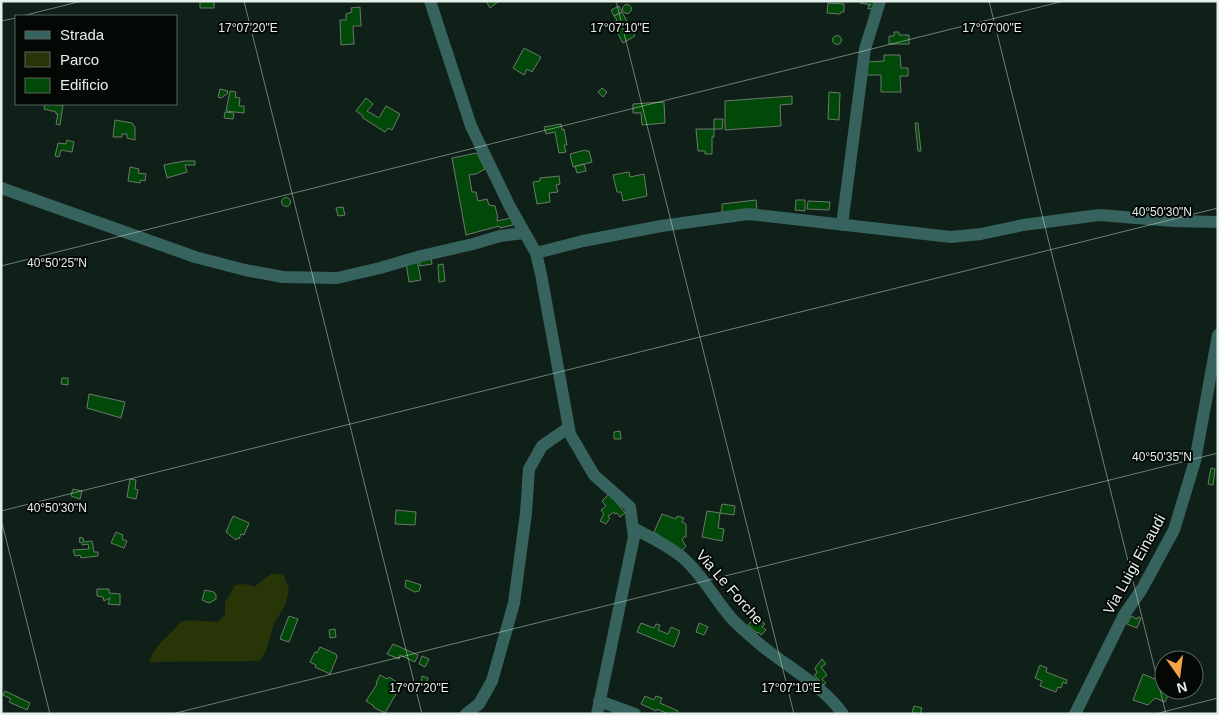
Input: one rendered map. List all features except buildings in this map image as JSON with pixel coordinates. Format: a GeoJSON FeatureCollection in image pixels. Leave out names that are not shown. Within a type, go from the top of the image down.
{"type":"FeatureCollection","features":[{"type":"Feature","properties":{"kind":"street"},"geometry":{"type":"LineString","coordinates":[[430,1],[471,126],[524,234],[536,253],[570,434],[594,475],[630,506],[634,537],[598,707],[635,714]]}},
{"type":"Feature","properties":{"kind":"street"},"geometry":{"type":"LineString","coordinates":[[842,225],[865,49],[880,1]]}},
{"type":"Feature","properties":{"kind":"street"},"geometry":{"type":"LineString","coordinates":[[1,188],[195,257],[245,270],[283,277],[336,278],[500,236],[524,234]]}},
{"type":"Feature","properties":{"kind":"street"},"geometry":{"type":"LineString","coordinates":[[536,253],[582,240],[748,214],[950,237],[981,234],[1023,225],[1099,215],[1173,221],[1218,222]]}},
{"type":"Feature","properties":{"kind":"street","name":"Via Luigi Einaudi"},"geometry":{"type":"LineString","coordinates":[[1075,714],[1124,615],[1142,590],[1174,530],[1195,461],[1218,335]]}},
{"type":"Feature","properties":{"kind":"street"},"geometry":{"type":"LineString","coordinates":[[466,714],[480,704],[492,681],[514,603],[526,513],[529,468],[542,446],[568,428]]}},
{"type":"Feature","properties":{"kind":"street","name":"Via Le Forche"},"geometry":{"type":"LineString","coordinates":[[633,528],[664,544],[683,558],[703,580],[733,620],[784,664],[816,685],[834,701],[843,714]]}},
{"type":"Feature","properties":{"kind":"green space"},"geometry":{"type":"Polygon","coordinates":[[[271,574],[283,574],[289,588],[286,604],[274,624],[266,651],[260,661],[149,662],[159,645],[180,622],[189,620],[218,622],[225,614],[225,602],[235,585],[246,584],[254,587],[271,574]]]}}]}
